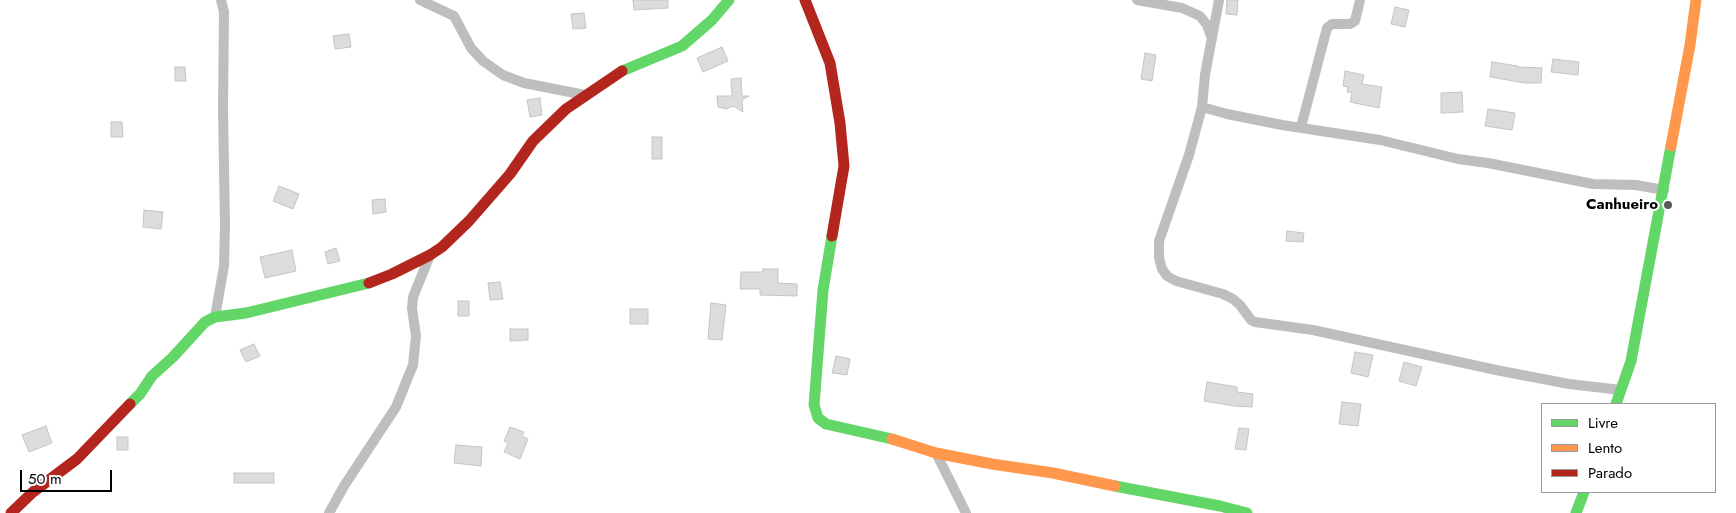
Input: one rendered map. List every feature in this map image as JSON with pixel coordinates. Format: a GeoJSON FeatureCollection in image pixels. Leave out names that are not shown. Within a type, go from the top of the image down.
{"type":"FeatureCollection","features":[{"type":"Feature","properties":{"kind":"street"},"geometry":{"type":"LineString","coordinates":[[215,317],[224,266],[225,225],[224,12],[221,0]]}},
{"type":"Feature","properties":{"kind":"street"},"geometry":{"type":"LineString","coordinates":[[420,0],[454,16],[471,48],[483,61],[503,75],[524,83],[585,95]]}},
{"type":"Feature","properties":{"kind":"street"},"geometry":{"type":"LineString","coordinates":[[11,513],[32,492],[77,459],[140,394],[152,376],[173,357],[205,322],[215,317],[246,313],[366,284],[392,274],[442,248],[469,221],[510,174],[533,142],[566,109],[627,68],[644,63],[682,46],[712,20],[730,0]]}},
{"type":"Feature","properties":{"kind":"street"},"geometry":{"type":"LineString","coordinates":[[805,0],[830,63],[840,123],[844,166],[823,290],[814,405],[818,418],[826,424],[881,435],[936,453],[1053,473],[1247,513]]}},
{"type":"Feature","properties":{"kind":"street"},"geometry":{"type":"LineString","coordinates":[[1138,0],[1182,8],[1200,16],[1207,25],[1212,40]]}},
{"type":"Feature","properties":{"kind":"street"},"geometry":{"type":"LineString","coordinates":[[1219,0],[1205,75],[1202,107],[1189,155],[1160,241],[1158,258],[1167,276],[1176,281],[1223,294],[1233,299],[1251,320],[1255,322],[1313,330],[1560,382],[1621,390]]}},
{"type":"Feature","properties":{"kind":"street"},"geometry":{"type":"LineString","coordinates":[[1301,127],[1327,28],[1332,24],[1350,24],[1355,21],[1360,0]]}},
{"type":"Feature","properties":{"kind":"street"},"geometry":{"type":"LineString","coordinates":[[1616,403],[1631,361],[1664,190],[1690,45],[1696,0]]}},
{"type":"Feature","properties":{"kind":"street"},"geometry":{"type":"LineString","coordinates":[[1202,107],[1227,114],[1380,140],[1458,159],[1488,163],[1593,184],[1636,185],[1664,190]]}},
{"type":"Feature","properties":{"kind":"street"},"geometry":{"type":"LineString","coordinates":[[329,513],[344,486],[396,408],[413,365],[416,336],[412,308],[413,297],[430,255]]}},
{"type":"Feature","properties":{"kind":"street"},"geometry":{"type":"LineString","coordinates":[[936,453],[966,513]]}},
{"type":"Feature","properties":{"kind":"street"},"geometry":{"type":"LineString","coordinates":[[1576,513],[1584,493]]}},
{"type":"Feature","properties":{"kind":"building"},"geometry":{"type":"Polygon","coordinates":[[[633,0],[668,0],[668,8],[634,10],[633,0]]]}},
{"type":"Feature","properties":{"kind":"building"},"geometry":{"type":"Polygon","coordinates":[[[1227,0],[1238,0],[1237,15],[1226,14],[1227,0]]]}},
{"type":"Feature","properties":{"kind":"building"},"geometry":{"type":"Polygon","coordinates":[[[1395,7],[1409,10],[1405,27],[1391,24],[1395,7]]]}},
{"type":"Feature","properties":{"kind":"building"},"geometry":{"type":"Polygon","coordinates":[[[584,13],[586,28],[573,29],[571,14],[584,13]]]}},
{"type":"Feature","properties":{"kind":"building"},"geometry":{"type":"Polygon","coordinates":[[[349,34],[351,47],[335,49],[333,36],[349,34]]]}},
{"type":"Feature","properties":{"kind":"building"},"geometry":{"type":"Polygon","coordinates":[[[722,47],[728,61],[703,72],[697,58],[722,47]]]}},
{"type":"Feature","properties":{"kind":"building"},"geometry":{"type":"Polygon","coordinates":[[[1145,53],[1156,55],[1152,81],[1141,79],[1145,53]]]}},
{"type":"Feature","properties":{"kind":"building"},"geometry":{"type":"Polygon","coordinates":[[[1553,59],[1579,62],[1578,75],[1551,72],[1553,59]]]}},
{"type":"Feature","properties":{"kind":"building"},"geometry":{"type":"Polygon","coordinates":[[[1492,62],[1518,67],[1542,68],[1541,83],[1525,83],[1490,77],[1492,62]]]}},
{"type":"Feature","properties":{"kind":"building"},"geometry":{"type":"Polygon","coordinates":[[[175,67],[185,67],[186,81],[175,81],[175,67]]]}},
{"type":"Feature","properties":{"kind":"building"},"geometry":{"type":"Polygon","coordinates":[[[1345,71],[1364,75],[1362,84],[1382,87],[1379,108],[1350,102],[1352,93],[1347,92],[1348,87],[1343,86],[1345,71]]]}},
{"type":"Feature","properties":{"kind":"building"},"geometry":{"type":"Polygon","coordinates":[[[741,78],[742,96],[749,96],[742,100],[743,112],[733,106],[726,109],[718,107],[717,96],[732,96],[731,79],[741,78]]]}},
{"type":"Feature","properties":{"kind":"building"},"geometry":{"type":"Polygon","coordinates":[[[1462,92],[1463,112],[1441,113],[1441,93],[1462,92]]]}},
{"type":"Feature","properties":{"kind":"building"},"geometry":{"type":"Polygon","coordinates":[[[540,98],[542,115],[530,117],[527,100],[540,98]]]}},
{"type":"Feature","properties":{"kind":"building"},"geometry":{"type":"Polygon","coordinates":[[[1488,109],[1515,113],[1512,130],[1485,126],[1488,109]]]}},
{"type":"Feature","properties":{"kind":"building"},"geometry":{"type":"Polygon","coordinates":[[[111,122],[122,122],[123,137],[111,137],[111,122]]]}},
{"type":"Feature","properties":{"kind":"building"},"geometry":{"type":"Polygon","coordinates":[[[652,137],[662,137],[662,159],[652,159],[652,137]]]}},
{"type":"Feature","properties":{"kind":"building"},"geometry":{"type":"Polygon","coordinates":[[[279,186],[299,194],[293,209],[273,201],[279,186]]]}},
{"type":"Feature","properties":{"kind":"building"},"geometry":{"type":"Polygon","coordinates":[[[385,199],[386,212],[373,214],[372,200],[385,199]]]}},
{"type":"Feature","properties":{"kind":"building"},"geometry":{"type":"Polygon","coordinates":[[[144,210],[163,212],[161,229],[143,227],[144,210]]]}},
{"type":"Feature","properties":{"kind":"building"},"geometry":{"type":"Polygon","coordinates":[[[1287,231],[1304,233],[1303,242],[1286,241],[1287,231]]]}},
{"type":"Feature","properties":{"kind":"building"},"geometry":{"type":"Polygon","coordinates":[[[336,248],[340,261],[328,264],[325,252],[336,248]]]}},
{"type":"Feature","properties":{"kind":"building"},"geometry":{"type":"Polygon","coordinates":[[[292,250],[296,271],[265,278],[260,257],[292,250]]]}},
{"type":"Feature","properties":{"kind":"building"},"geometry":{"type":"Polygon","coordinates":[[[763,269],[778,269],[778,283],[797,284],[797,296],[760,295],[760,289],[740,289],[741,272],[763,272],[763,269]]]}},
{"type":"Feature","properties":{"kind":"building"},"geometry":{"type":"Polygon","coordinates":[[[500,282],[503,299],[490,300],[488,283],[500,282]]]}},
{"type":"Feature","properties":{"kind":"building"},"geometry":{"type":"Polygon","coordinates":[[[458,301],[469,301],[469,316],[458,316],[458,301]]]}},
{"type":"Feature","properties":{"kind":"building"},"geometry":{"type":"Polygon","coordinates":[[[711,303],[726,305],[722,340],[708,339],[711,303]]]}},
{"type":"Feature","properties":{"kind":"building"},"geometry":{"type":"Polygon","coordinates":[[[630,309],[648,309],[648,324],[630,324],[630,309]]]}},
{"type":"Feature","properties":{"kind":"building"},"geometry":{"type":"Polygon","coordinates":[[[510,329],[528,329],[528,340],[510,341],[510,329]]]}},
{"type":"Feature","properties":{"kind":"building"},"geometry":{"type":"Polygon","coordinates":[[[254,344],[260,356],[246,362],[240,350],[254,344]]]}},
{"type":"Feature","properties":{"kind":"building"},"geometry":{"type":"Polygon","coordinates":[[[1355,352],[1373,355],[1368,377],[1351,373],[1355,352]]]}},
{"type":"Feature","properties":{"kind":"building"},"geometry":{"type":"Polygon","coordinates":[[[836,356],[850,359],[847,375],[832,373],[836,356]]]}},
{"type":"Feature","properties":{"kind":"building"},"geometry":{"type":"Polygon","coordinates":[[[1404,362],[1422,367],[1416,386],[1399,381],[1404,362]]]}},
{"type":"Feature","properties":{"kind":"building"},"geometry":{"type":"Polygon","coordinates":[[[1207,382],[1237,387],[1237,392],[1253,394],[1252,407],[1204,401],[1207,382]]]}},
{"type":"Feature","properties":{"kind":"building"},"geometry":{"type":"Polygon","coordinates":[[[1342,402],[1361,404],[1358,426],[1339,424],[1342,402]]]}},
{"type":"Feature","properties":{"kind":"building"},"geometry":{"type":"Polygon","coordinates":[[[46,426],[52,443],[29,452],[22,435],[46,426]]]}},
{"type":"Feature","properties":{"kind":"building"},"geometry":{"type":"Polygon","coordinates":[[[510,427],[524,432],[522,436],[528,439],[520,459],[504,452],[508,443],[504,441],[510,427]]]}},
{"type":"Feature","properties":{"kind":"building"},"geometry":{"type":"Polygon","coordinates":[[[1239,428],[1249,429],[1246,450],[1235,449],[1239,428]]]}},
{"type":"Feature","properties":{"kind":"building"},"geometry":{"type":"Polygon","coordinates":[[[117,437],[128,437],[128,450],[117,450],[117,437]]]}},
{"type":"Feature","properties":{"kind":"building"},"geometry":{"type":"Polygon","coordinates":[[[456,445],[482,447],[481,466],[454,463],[456,445]]]}},
{"type":"Feature","properties":{"kind":"building"},"geometry":{"type":"Polygon","coordinates":[[[234,473],[274,473],[274,483],[234,483],[234,473]]]}},
{"type":"Feature","properties":{"kind":"traffic: fast"},"geometry":{"type":"LineString","coordinates":[[622,71],[682,46],[712,20],[729,0]]}},
{"type":"Feature","properties":{"kind":"traffic: fast"},"geometry":{"type":"LineString","coordinates":[[1616,403],[1631,361],[1671,146]]}},
{"type":"Feature","properties":{"kind":"traffic: fast"},"geometry":{"type":"LineString","coordinates":[[832,236],[823,290],[814,405],[818,418],[826,424],[892,439]]}},
{"type":"Feature","properties":{"kind":"traffic: fast"},"geometry":{"type":"LineString","coordinates":[[130,404],[140,394],[152,376],[173,357],[205,322],[215,317],[246,313],[369,283]]}},
{"type":"Feature","properties":{"kind":"traffic: fast"},"geometry":{"type":"LineString","coordinates":[[1115,486],[1247,513]]}},
{"type":"Feature","properties":{"kind":"traffic: fast"},"geometry":{"type":"LineString","coordinates":[[1576,513],[1584,493]]}},
{"type":"Feature","properties":{"kind":"traffic: slow"},"geometry":{"type":"LineString","coordinates":[[1671,146],[1690,45],[1696,0]]}},
{"type":"Feature","properties":{"kind":"traffic: slow"},"geometry":{"type":"LineString","coordinates":[[892,439],[936,453],[1053,473],[1115,486]]}},
{"type":"Feature","properties":{"kind":"traffic: jam"},"geometry":{"type":"LineString","coordinates":[[805,0],[830,63],[840,123],[844,166],[832,236]]}},
{"type":"Feature","properties":{"kind":"traffic: jam"},"geometry":{"type":"LineString","coordinates":[[369,283],[392,274],[442,247],[469,221],[510,174],[533,141],[566,109],[622,71]]}},
{"type":"Feature","properties":{"kind":"traffic: jam"},"geometry":{"type":"LineString","coordinates":[[11,513],[33,492],[77,459],[130,404]]}},
{"type":"Feature","properties":{"kind":"place","name":"Canhueiro"},"geometry":{"type":"Point","coordinates":[1668,205]}}]}
